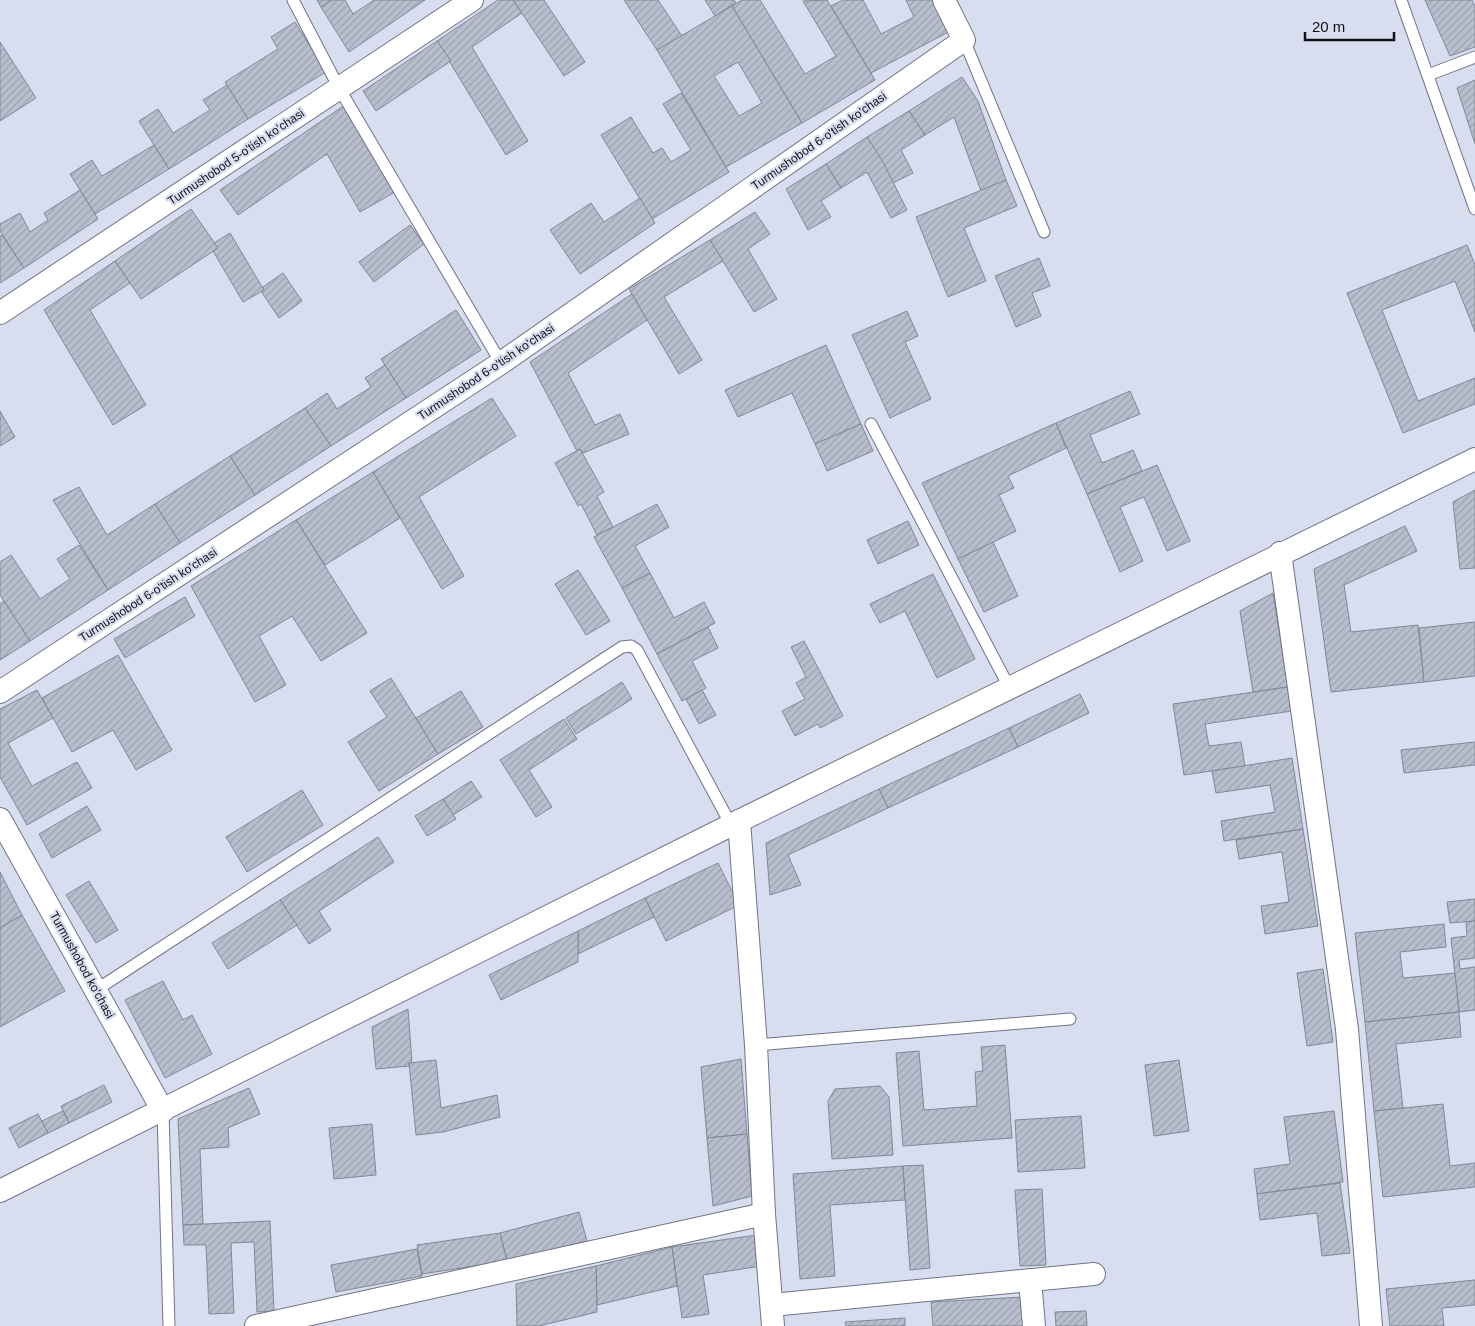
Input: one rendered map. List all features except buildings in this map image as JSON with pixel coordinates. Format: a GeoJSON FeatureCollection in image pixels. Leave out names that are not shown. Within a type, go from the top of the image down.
{"type":"FeatureCollection","features":[{"type":"Feature","properties":{"kind":"street","name":"Turmushobod 5-o'tish ko'chasi"},"geometry":{"type":"LineString","coordinates":[[0,313],[472,0]]}},
{"type":"Feature","properties":{"kind":"street"},"geometry":{"type":"LineString","coordinates":[[944,0],[964,40]]}},
{"type":"Feature","properties":{"kind":"street","name":"Turmushobod 6-o'tish ko'chasi"},"geometry":{"type":"LineString","coordinates":[[0,692],[500,363],[964,40]]}},
{"type":"Feature","properties":{"kind":"street"},"geometry":{"type":"LineString","coordinates":[[0,1191],[164,1111],[735,822],[1009,686],[1475,459]]}},
{"type":"Feature","properties":{"kind":"street"},"geometry":{"type":"LineString","coordinates":[[1280,553],[1346,1029],[1371,1326]]}},
{"type":"Feature","properties":{"kind":"street","name":"Turmushobod ko'chasi"},"geometry":{"type":"LineString","coordinates":[[0,819],[164,1111]]}},
{"type":"Feature","properties":{"kind":"street"},"geometry":{"type":"LineString","coordinates":[[735,822],[756,1045],[764,1214],[772,1316],[1030,1280],[1094,1274]]}},
{"type":"Feature","properties":{"kind":"street"},"geometry":{"type":"LineString","coordinates":[[256,1326],[764,1214]]}},
{"type":"Feature","properties":{"kind":"street"},"geometry":{"type":"LineString","coordinates":[[1030,1280],[1034,1326]]}},
{"type":"Feature","properties":{"kind":"lane"},"geometry":{"type":"LineString","coordinates":[[293,0],[339,88],[500,363]]}},
{"type":"Feature","properties":{"kind":"lane"},"geometry":{"type":"LineString","coordinates":[[1401,0],[1475,209]]}},
{"type":"Feature","properties":{"kind":"lane"},"geometry":{"type":"LineString","coordinates":[[964,40],[1044,232]]}},
{"type":"Feature","properties":{"kind":"lane"},"geometry":{"type":"LineString","coordinates":[[1428,75],[1475,57]]}},
{"type":"Feature","properties":{"kind":"lane"},"geometry":{"type":"LineString","coordinates":[[871,424],[1009,686]]}},
{"type":"Feature","properties":{"kind":"lane"},"geometry":{"type":"LineString","coordinates":[[96,990],[622,647],[631,646],[637,650],[735,822]]}},
{"type":"Feature","properties":{"kind":"lane"},"geometry":{"type":"LineString","coordinates":[[756,1045],[1070,1019]]}},
{"type":"Feature","properties":{"kind":"lane"},"geometry":{"type":"LineString","coordinates":[[164,1111],[169,1326]]}}]}
